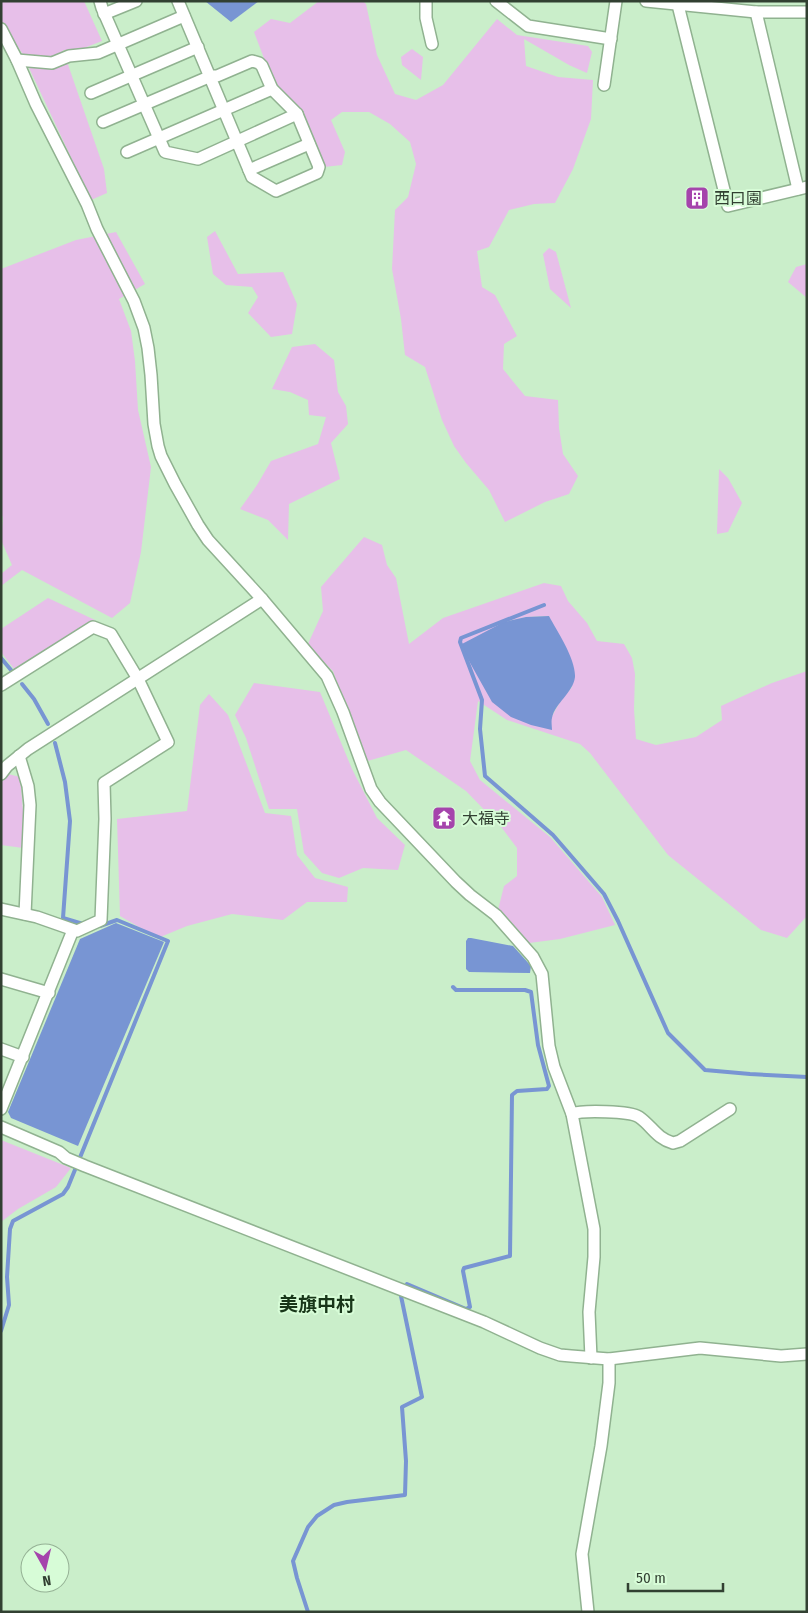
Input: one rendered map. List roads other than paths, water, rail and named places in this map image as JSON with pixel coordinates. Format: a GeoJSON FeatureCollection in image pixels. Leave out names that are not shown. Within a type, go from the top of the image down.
{"type":"FeatureCollection","features":[{"type":"Feature","properties":{"kind":"street"},"geometry":{"type":"LineString","coordinates":[[100,1],[164,152],[198,159],[296,114]]}},
{"type":"Feature","properties":{"kind":"street"},"geometry":{"type":"LineString","coordinates":[[104,14],[136,1]]}},
{"type":"Feature","properties":{"kind":"street"},"geometry":{"type":"LineString","coordinates":[[103,122],[211,76],[217,76],[252,61],[262,66],[272,89],[296,114],[319,167],[317,173],[276,191],[252,178],[223,111],[211,76],[178,1]]}},
{"type":"Feature","properties":{"kind":"street"},"geometry":{"type":"LineString","coordinates":[[426,1],[426,18],[432,44]]}},
{"type":"Feature","properties":{"kind":"street"},"geometry":{"type":"LineString","coordinates":[[496,1],[528,26],[610,40]]}},
{"type":"Feature","properties":{"kind":"street"},"geometry":{"type":"LineString","coordinates":[[604,85],[616,1]]}},
{"type":"Feature","properties":{"kind":"street"},"geometry":{"type":"LineString","coordinates":[[646,1],[756,12],[807,12]]}},
{"type":"Feature","properties":{"kind":"street"},"geometry":{"type":"LineString","coordinates":[[678,3],[728,206],[802,188],[756,12]]}},
{"type":"Feature","properties":{"kind":"street"},"geometry":{"type":"LineString","coordinates":[[17,60],[52,63],[68,56],[98,53],[184,16]]}},
{"type":"Feature","properties":{"kind":"street"},"geometry":{"type":"LineString","coordinates":[[1,28],[36,104],[134,301],[144,328],[148,348],[154,424],[161,456],[175,484],[203,532],[327,676],[343,712],[371,789],[380,802],[456,882],[496,915],[537,964],[542,974],[547,1035],[552,1061],[572,1114],[594,1229],[590,1312],[592,1358]]}},
{"type":"Feature","properties":{"kind":"street"},"geometry":{"type":"LineString","coordinates":[[91,93],[198,47]]}},
{"type":"Feature","properties":{"kind":"street"},"geometry":{"type":"LineString","coordinates":[[127,152],[272,89]]}},
{"type":"Feature","properties":{"kind":"street"},"geometry":{"type":"LineString","coordinates":[[249,170],[309,144]]}},
{"type":"Feature","properties":{"kind":"street"},"geometry":{"type":"LineString","coordinates":[[1,774],[7,766],[28,749],[262,599]]}},
{"type":"Feature","properties":{"kind":"street"},"geometry":{"type":"LineString","coordinates":[[1,685],[93,627],[111,634],[138,679],[168,742],[104,783],[105,819],[100,920],[75,930],[25,914],[1,909]]}},
{"type":"Feature","properties":{"kind":"street"},"geometry":{"type":"LineString","coordinates":[[20,756],[28,786],[30,805],[25,914]]}},
{"type":"Feature","properties":{"kind":"street"},"geometry":{"type":"LineString","coordinates":[[1,1109],[75,930]]}},
{"type":"Feature","properties":{"kind":"street"},"geometry":{"type":"LineString","coordinates":[[1,979],[49,993]]}},
{"type":"Feature","properties":{"kind":"street"},"geometry":{"type":"LineString","coordinates":[[1,1049],[23,1057]]}},
{"type":"Feature","properties":{"kind":"street"},"geometry":{"type":"LineString","coordinates":[[572,1114],[591,1111],[635,1115],[661,1138],[673,1143],[680,1141],[730,1109]]}},
{"type":"Feature","properties":{"kind":"street"},"geometry":{"type":"LineString","coordinates":[[1,1127],[59,1152],[66,1158],[85,1166],[484,1322],[540,1348],[560,1355],[609,1360],[700,1348],[781,1356],[807,1354]]}},
{"type":"Feature","properties":{"kind":"street"},"geometry":{"type":"LineString","coordinates":[[588,1612],[582,1554],[601,1446],[609,1383],[609,1360]]}},
{"type":"Feature","properties":{"kind":"water"},"geometry":{"type":"Polygon","coordinates":[[[205,1],[259,1],[231,22],[205,1]]]}},
{"type":"Feature","properties":{"kind":"water"},"geometry":{"type":"Polygon","coordinates":[[[549,616],[569,654],[575,677],[574,683],[554,713],[552,730],[531,725],[511,717],[492,702],[460,645],[504,622],[526,617],[549,616]]]}},
{"type":"Feature","properties":{"kind":"water"},"geometry":{"type":"Polygon","coordinates":[[[116,923],[164,942],[78,1146],[11,1118],[8,1112],[80,939],[116,923]]]}},
{"type":"Feature","properties":{"kind":"water"},"geometry":{"type":"Polygon","coordinates":[[[468,938],[513,946],[531,966],[530,973],[469,972],[466,969],[466,941],[468,938]]]}},
{"type":"Feature","properties":{"kind":"waterway"},"geometry":{"type":"LineString","coordinates":[[544,605],[461,638],[460,642],[482,700],[480,729],[485,776],[553,835],[604,894],[668,1033],[705,1070],[807,1077]]}},
{"type":"Feature","properties":{"kind":"waterway"},"geometry":{"type":"LineString","coordinates":[[1,658],[11,670]]}},
{"type":"Feature","properties":{"kind":"waterway"},"geometry":{"type":"LineString","coordinates":[[22,684],[34,699],[48,724]]}},
{"type":"Feature","properties":{"kind":"waterway"},"geometry":{"type":"LineString","coordinates":[[55,743],[65,782],[70,821],[63,918],[83,924]]}},
{"type":"Feature","properties":{"kind":"waterway"},"geometry":{"type":"LineString","coordinates":[[1,1331],[9,1305],[7,1277],[10,1229],[13,1221],[63,1194],[68,1187],[168,941],[117,920],[100,926]]}},
{"type":"Feature","properties":{"kind":"waterway"},"geometry":{"type":"LineString","coordinates":[[407,1284],[466,1309],[470,1307],[464,1268],[510,1256],[512,1095],[517,1091],[547,1089],[549,1086],[538,1045],[531,992],[525,990],[456,990],[453,987]]}},
{"type":"Feature","properties":{"kind":"waterway"},"geometry":{"type":"LineString","coordinates":[[308,1612],[293,1561],[308,1527],[317,1516],[334,1505],[405,1495],[406,1461],[402,1407],[422,1397],[401,1296]]}},
{"type":"Feature","properties":{"kind":"place","name":"西口園"},"geometry":{"type":"Point","coordinates":[697,198]}},
{"type":"Feature","properties":{"kind":"place","name":"大福寺"},"geometry":{"type":"Point","coordinates":[444,818]}},
{"type":"Feature","properties":{"kind":"district","name":"美旗中村"},"geometry":{"type":"Point","coordinates":[317,1304]}}]}
